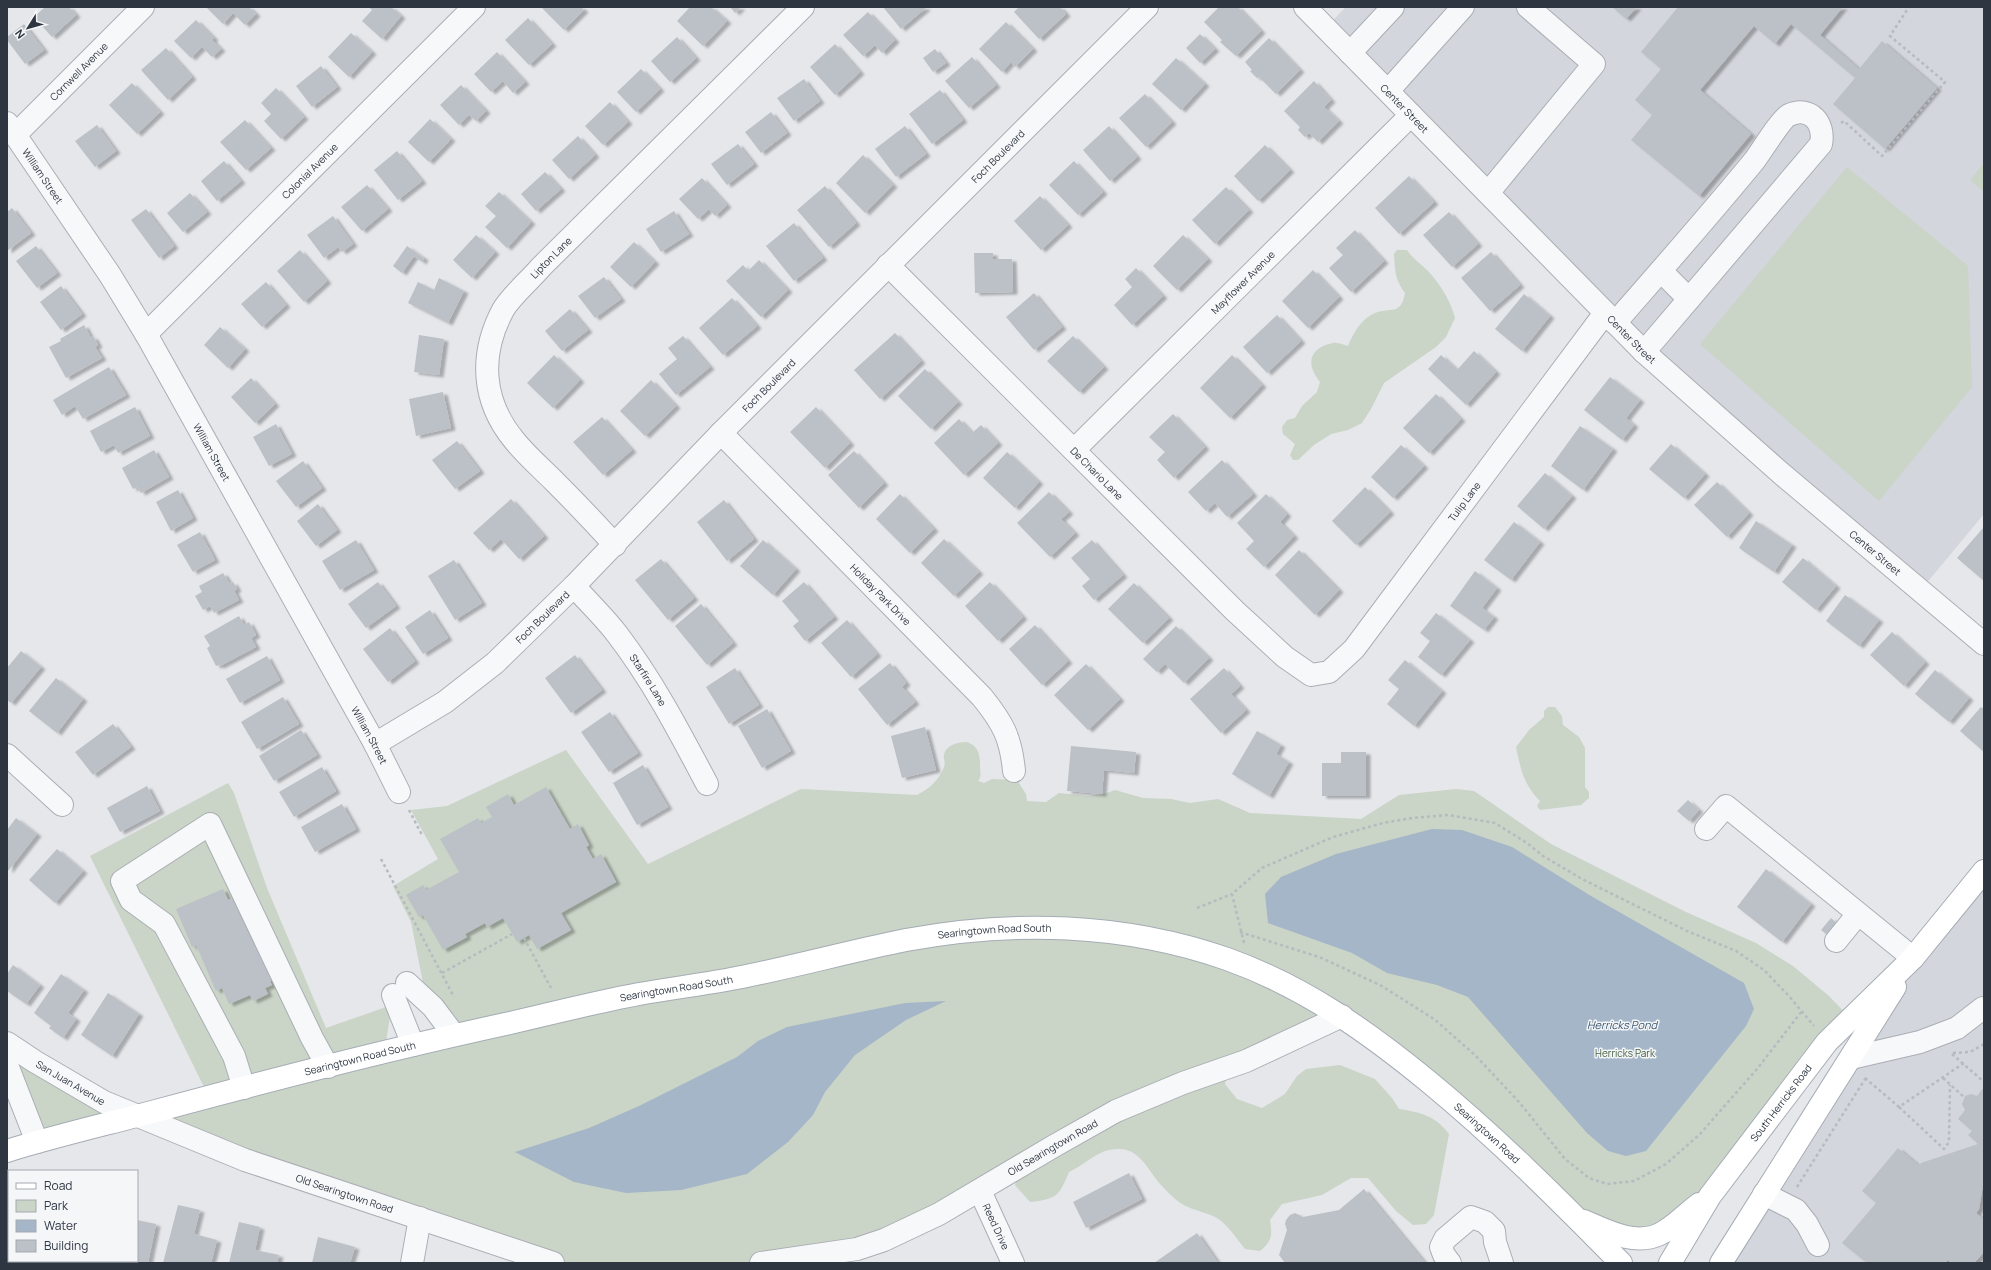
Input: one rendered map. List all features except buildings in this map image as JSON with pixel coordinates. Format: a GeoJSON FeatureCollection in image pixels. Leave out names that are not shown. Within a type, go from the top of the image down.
{"type":"FeatureCollection","features":[{"type":"Feature","properties":{"kind":"main road","name":"South Herricks Road"},"geometry":{"type":"LineString","coordinates":[[1670,1263],[1710,1196],[1827,1042],[1913,958],[1984,871]]}},
{"type":"Feature","properties":{"kind":"main road","name":"Searingtown Road South"},"geometry":{"type":"LineString","coordinates":[[7,1151],[244,1088],[454,1035],[637,995],[728,980],[908,940],[991,928],[1024,926],[1089,929],[1144,936],[1177,944],[1227,959],[1267,975],[1297,989],[1342,1016]]}},
{"type":"Feature","properties":{"kind":"main road","name":"South Herricks Road"},"geometry":{"type":"LineString","coordinates":[[1721,1263],[1913,958]]}},
{"type":"Feature","properties":{"kind":"main road","name":"Searingtown Road"},"geometry":{"type":"LineString","coordinates":[[1342,1016],[1370,1035],[1460,1108],[1621,1263]]}},
{"type":"Feature","properties":{"kind":"main road"},"geometry":{"type":"LineString","coordinates":[[1577,1219],[1616,1234],[1637,1240],[1660,1234],[1710,1196]]}},
{"type":"Feature","properties":{"kind":"street","name":"Cornwell Avenue"},"geometry":{"type":"LineString","coordinates":[[11,129],[143,7]]}},
{"type":"Feature","properties":{"kind":"street","name":"Colonial Avenue"},"geometry":{"type":"LineString","coordinates":[[146,334],[474,7]]}},
{"type":"Feature","properties":{"kind":"street","name":"Lipton Lane"},"geometry":{"type":"LineString","coordinates":[[614,545],[587,514],[514,440],[495,412],[488,389],[487,356],[493,334],[504,309],[541,267],[803,7]]}},
{"type":"Feature","properties":{"kind":"street","name":"Foch Boulevard"},"geometry":{"type":"LineString","coordinates":[[375,744],[445,702],[495,663],[574,586],[721,433],[1147,7]]}},
{"type":"Feature","properties":{"kind":"street","name":"Center Street"},"geometry":{"type":"LineString","coordinates":[[1305,7],[1644,352],[1783,475],[1984,644]]}},
{"type":"Feature","properties":{"kind":"street"},"geometry":{"type":"LineString","coordinates":[[1350,53],[1393,7]]}},
{"type":"Feature","properties":{"kind":"street"},"geometry":{"type":"LineString","coordinates":[[1388,91],[1463,7]]}},
{"type":"Feature","properties":{"kind":"street"},"geometry":{"type":"LineString","coordinates":[[1488,193],[1594,64],[1528,7]]}},
{"type":"Feature","properties":{"kind":"street","name":"Tulip Lane"},"geometry":{"type":"LineString","coordinates":[[1311,675],[1329,672],[1354,649],[1610,318],[1661,271],[1749,167],[1788,116],[1799,112],[1810,114],[1818,122],[1823,135]]}},
{"type":"Feature","properties":{"kind":"street","name":"Mayflower Avenue"},"geometry":{"type":"LineString","coordinates":[[1074,450],[1411,115]]}},
{"type":"Feature","properties":{"kind":"street","name":"William Street"},"geometry":{"type":"LineString","coordinates":[[11,129],[110,274],[146,334],[375,744],[399,792]]}},
{"type":"Feature","properties":{"kind":"street"},"geometry":{"type":"LineString","coordinates":[[1644,352],[1821,144],[1823,135]]}},
{"type":"Feature","properties":{"kind":"street","name":"De Chario Lane"},"geometry":{"type":"LineString","coordinates":[[888,265],[1235,611],[1285,657],[1311,675]]}},
{"type":"Feature","properties":{"kind":"street"},"geometry":{"type":"LineString","coordinates":[[1661,271],[1689,299]]}},
{"type":"Feature","properties":{"kind":"street","name":"Holiday Park Drive"},"geometry":{"type":"LineString","coordinates":[[721,433],[982,697],[1007,734],[1012,749],[1014,771]]}},
{"type":"Feature","properties":{"kind":"street","name":"Starfire Lane"},"geometry":{"type":"LineString","coordinates":[[574,586],[617,634],[649,679],[680,731],[707,784]]}},
{"type":"Feature","properties":{"kind":"street"},"geometry":{"type":"LineString","coordinates":[[7,755],[62,805]]}},
{"type":"Feature","properties":{"kind":"street"},"geometry":{"type":"LineString","coordinates":[[1706,829],[1726,806],[1913,958]]}},
{"type":"Feature","properties":{"kind":"street"},"geometry":{"type":"LineString","coordinates":[[244,1088],[234,1056],[164,924],[131,900],[122,881],[210,824],[312,1038],[328,1067]]}},
{"type":"Feature","properties":{"kind":"street"},"geometry":{"type":"LineString","coordinates":[[1836,941],[1858,914]]}},
{"type":"Feature","properties":{"kind":"street"},"geometry":{"type":"LineString","coordinates":[[413,1045],[400,989],[433,1007],[454,1035]]}},
{"type":"Feature","properties":{"kind":"street"},"geometry":{"type":"LineString","coordinates":[[1851,1058],[1920,1042],[1957,1028],[1983,1008]]}},
{"type":"Feature","properties":{"kind":"street","name":"Old Searingtown Road"},"geometry":{"type":"LineString","coordinates":[[761,1263],[857,1249],[884,1240],[912,1228],[980,1191],[1054,1146],[1116,1111],[1183,1083],[1246,1060],[1342,1016]]}},
{"type":"Feature","properties":{"kind":"street","name":"San Juan Avenue"},"geometry":{"type":"LineString","coordinates":[[7,1043],[34,1061],[104,1102],[138,1116]]}},
{"type":"Feature","properties":{"kind":"street"},"geometry":{"type":"LineString","coordinates":[[7,1066],[37,1142]]}},
{"type":"Feature","properties":{"kind":"street","name":"Old Searingtown Road"},"geometry":{"type":"LineString","coordinates":[[138,1116],[245,1160],[553,1263]]}},
{"type":"Feature","properties":{"kind":"street","name":"Reed Drive"},"geometry":{"type":"LineString","coordinates":[[980,1191],[1013,1263]]}},
{"type":"Feature","properties":{"kind":"street"},"geometry":{"type":"LineString","coordinates":[[1764,1194],[1796,1210],[1807,1224],[1818,1245]]}},
{"type":"Feature","properties":{"kind":"street"},"geometry":{"type":"LineString","coordinates":[[1450,1263],[1441,1247],[1445,1239],[1471,1217],[1485,1222],[1494,1231],[1495,1242],[1502,1263]]}},
{"type":"Feature","properties":{"kind":"street"},"geometry":{"type":"LineString","coordinates":[[412,1263],[420,1218]]}},
{"type":"Feature","properties":{"kind":"path"},"geometry":{"type":"LineString","coordinates":[[1823,135],[1844,121],[1882,156],[1945,82],[1890,36],[1909,7]]}},
{"type":"Feature","properties":{"kind":"path"},"geometry":{"type":"LineString","coordinates":[[399,792],[422,835]]}},
{"type":"Feature","properties":{"kind":"path"},"geometry":{"type":"LineString","coordinates":[[1197,908],[1232,894],[1262,868],[1333,837],[1383,823],[1412,818],[1448,815],[1495,823],[1527,843],[1543,856],[1582,879],[1687,931],[1736,951],[1764,970],[1802,1011],[1827,1042]]}},
{"type":"Feature","properties":{"kind":"path"},"geometry":{"type":"LineString","coordinates":[[381,860],[456,1000]]}},
{"type":"Feature","properties":{"kind":"path"},"geometry":{"type":"LineString","coordinates":[[1232,894],[1244,946]]}},
{"type":"Feature","properties":{"kind":"path"},"geometry":{"type":"LineString","coordinates":[[1240,932],[1319,957],[1380,985],[1434,1019],[1475,1055],[1519,1102],[1565,1159],[1589,1178],[1607,1184],[1634,1181],[1666,1164],[1700,1134],[1757,1069],[1802,1011]]}},
{"type":"Feature","properties":{"kind":"path"},"geometry":{"type":"LineString","coordinates":[[442,973],[512,934]]}},
{"type":"Feature","properties":{"kind":"path"},"geometry":{"type":"LineString","coordinates":[[524,938],[551,988]]}},
{"type":"Feature","properties":{"kind":"path"},"geometry":{"type":"LineString","coordinates":[[1953,1054],[1970,1052],[1984,1044]]}},
{"type":"Feature","properties":{"kind":"path"},"geometry":{"type":"LineString","coordinates":[[1851,1058],[1866,1079],[1899,1107],[1944,1149],[1949,1142],[1950,1085]]}},
{"type":"Feature","properties":{"kind":"path"},"geometry":{"type":"LineString","coordinates":[[1899,1107],[1964,1063],[1984,1082]]}},
{"type":"Feature","properties":{"kind":"path"},"geometry":{"type":"LineString","coordinates":[[1785,1205],[1869,1074]]}},
{"type":"Feature","properties":{"kind":"path"},"geometry":{"type":"LineString","coordinates":[[1943,1078],[1964,1097]]}},
{"type":"Feature","properties":{"kind":"shaded area"},"geometry":{"type":"Polygon","coordinates":[[[1346,7],[1984,7],[1984,514],[1920,591],[1783,475],[1325,28],[1346,7]]]}},
{"type":"Feature","properties":{"kind":"shaded area"},"geometry":{"type":"Polygon","coordinates":[[[1984,871],[1984,1263],[1721,1263],[1913,958],[1984,871]]]}},
{"type":"Feature","properties":{"kind":"green space"},"geometry":{"type":"Polygon","coordinates":[[[1984,163],[1984,192],[1970,180],[1984,163]]]}},
{"type":"Feature","properties":{"kind":"green space"},"geometry":{"type":"Polygon","coordinates":[[[1847,167],[1968,266],[1972,387],[1879,501],[1700,344],[1847,167]]]}},
{"type":"Feature","properties":{"kind":"green space"},"geometry":{"type":"Polygon","coordinates":[[[1397,250],[1407,250],[1414,259],[1429,272],[1445,294],[1451,305],[1455,318],[1446,337],[1436,347],[1384,383],[1362,423],[1348,430],[1331,434],[1314,445],[1298,460],[1293,460],[1290,455],[1295,444],[1283,434],[1282,427],[1287,420],[1295,418],[1302,406],[1317,392],[1320,382],[1311,364],[1314,353],[1325,345],[1333,343],[1348,346],[1355,331],[1362,322],[1375,313],[1398,308],[1401,305],[1405,293],[1397,279],[1395,270],[1394,254],[1397,250]]]}},
{"type":"Feature","properties":{"kind":"green space"},"geometry":{"type":"Polygon","coordinates":[[[1548,707],[1555,707],[1562,716],[1563,725],[1579,737],[1585,748],[1585,787],[1589,792],[1589,798],[1581,805],[1540,810],[1537,806],[1540,801],[1526,782],[1521,769],[1516,747],[1529,730],[1544,717],[1544,711],[1548,707]]]}},
{"type":"Feature","properties":{"kind":"green space","name":"Herricks Park"},"geometry":{"type":"Polygon","coordinates":[[[967,742],[976,748],[979,754],[980,777],[978,781],[984,783],[992,779],[1017,780],[1026,794],[1027,801],[1046,802],[1059,793],[1088,796],[1104,794],[1115,790],[1143,798],[1171,799],[1190,803],[1218,799],[1250,813],[1361,819],[1399,795],[1456,789],[1474,791],[1551,844],[1686,912],[1756,943],[1793,966],[1829,996],[1851,1019],[1748,1146],[1660,1234],[1577,1219],[1342,1016],[1228,1067],[1225,1084],[1237,1099],[1262,1108],[1285,1094],[1297,1076],[1306,1069],[1340,1065],[1375,1079],[1392,1098],[1399,1109],[1421,1113],[1433,1119],[1449,1134],[1434,1215],[1426,1224],[1413,1225],[1396,1211],[1368,1178],[1351,1178],[1322,1195],[1282,1204],[1270,1220],[1271,1237],[1260,1251],[1245,1249],[1225,1224],[1214,1216],[1178,1202],[1159,1183],[1139,1157],[1132,1152],[1117,1149],[1098,1154],[1069,1172],[1059,1192],[1046,1200],[1030,1202],[1015,1185],[1021,1166],[912,1228],[761,1263],[553,1263],[138,1116],[209,1097],[90,856],[228,783],[234,793],[267,888],[326,1028],[392,1005],[385,1047],[453,1027],[425,993],[411,922],[393,886],[438,859],[411,810],[447,806],[566,750],[648,864],[801,789],[917,795],[926,790],[942,772],[945,765],[944,755],[947,749],[956,743],[967,742]]]}},
{"type":"Feature","properties":{"kind":"green space"},"geometry":{"type":"Polygon","coordinates":[[[25,1058],[131,1116],[39,1139],[7,1060],[25,1058]]]}},
{"type":"Feature","properties":{"kind":"water","name":"Herricks Pond"},"geometry":{"type":"Polygon","coordinates":[[[1432,829],[1462,830],[1512,847],[1591,896],[1744,983],[1754,1009],[1746,1026],[1646,1151],[1626,1156],[1608,1151],[1587,1133],[1468,997],[1437,985],[1387,973],[1352,953],[1268,923],[1265,894],[1281,877],[1336,854],[1432,829]]]}},
{"type":"Feature","properties":{"kind":"water"},"geometry":{"type":"Polygon","coordinates":[[[946,1001],[906,1020],[855,1055],[825,1092],[813,1115],[788,1142],[747,1174],[681,1190],[626,1193],[574,1182],[515,1152],[589,1128],[639,1106],[737,1057],[758,1041],[787,1027],[905,1003],[946,1001]]]}}]}
